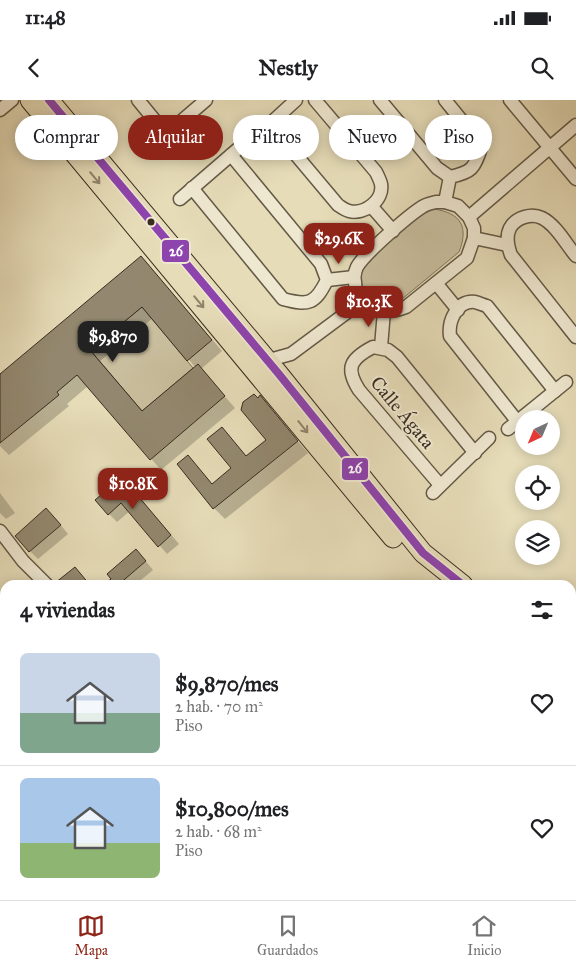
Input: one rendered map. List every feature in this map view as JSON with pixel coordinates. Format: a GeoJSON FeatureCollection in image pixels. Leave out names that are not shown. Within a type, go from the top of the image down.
{"type":"FeatureCollection","features":[{"type":"Feature","properties":{"kind":"main road"},"geometry":{"type":"LineString","coordinates":[[30,100],[260,363]]}},
{"type":"Feature","properties":{"kind":"main road"},"geometry":{"type":"LineString","coordinates":[[49,100],[406,546],[437,580]]}},
{"type":"Feature","properties":{"kind":"main road"},"geometry":{"type":"LineString","coordinates":[[406,546],[423,554],[457,580]]}},
{"type":"Feature","properties":{"kind":"street"},"geometry":{"type":"LineString","coordinates":[[0,110],[12,100]]}},
{"type":"Feature","properties":{"kind":"street"},"geometry":{"type":"LineString","coordinates":[[138,100],[150,115]]}},
{"type":"Feature","properties":{"kind":"street"},"geometry":{"type":"LineString","coordinates":[[188,115],[206,100]]}},
{"type":"Feature","properties":{"kind":"street"},"geometry":{"type":"LineString","coordinates":[[296,100],[265,128],[338,206],[350,211],[360,211],[372,207],[380,194],[381,184],[376,172],[315,100]]}},
{"type":"Feature","properties":{"kind":"street"},"geometry":{"type":"LineString","coordinates":[[380,100],[437,168],[450,177],[462,174],[476,165],[481,148],[476,138],[445,100]]}},
{"type":"Feature","properties":{"kind":"street"},"geometry":{"type":"LineString","coordinates":[[510,100],[576,179]]}},
{"type":"Feature","properties":{"kind":"street"},"geometry":{"type":"LineString","coordinates":[[469,217],[576,124]]}},
{"type":"Feature","properties":{"kind":"street"},"geometry":{"type":"LineString","coordinates":[[180,199],[192,188],[231,155],[321,264],[327,280],[317,298],[305,304],[284,299],[192,188]]}},
{"type":"Feature","properties":{"kind":"street"},"geometry":{"type":"LineString","coordinates":[[445,202],[450,177]]}},
{"type":"Feature","properties":{"kind":"street"},"geometry":{"type":"LineString","coordinates":[[436,202],[445,202],[458,206],[469,217],[474,228],[474,238],[467,258],[406,307],[396,311],[384,311],[373,309],[361,302],[355,291],[354,277],[356,268],[364,257],[423,206],[436,202]]}},
{"type":"Feature","properties":{"kind":"street"},"geometry":{"type":"LineString","coordinates":[[372,207],[393,231]]}},
{"type":"Feature","properties":{"kind":"street"},"geometry":{"type":"LineString","coordinates":[[576,256],[550,223],[540,217],[529,215],[519,220],[510,228],[507,245],[511,255],[576,337]]}},
{"type":"Feature","properties":{"kind":"street"},"geometry":{"type":"LineString","coordinates":[[474,238],[507,245]]}},
{"type":"Feature","properties":{"kind":"street"},"geometry":{"type":"LineString","coordinates":[[327,280],[354,277]]}},
{"type":"Feature","properties":{"kind":"street"},"geometry":{"type":"LineString","coordinates":[[436,283],[458,310]]}},
{"type":"Feature","properties":{"kind":"street"},"geometry":{"type":"LineString","coordinates":[[260,363],[291,354],[361,302]]}},
{"type":"Feature","properties":{"kind":"street"},"geometry":{"type":"LineString","coordinates":[[555,391],[486,306],[474,302],[465,304],[451,319],[448,326],[450,336],[513,425],[555,391],[566,382]]}},
{"type":"Feature","properties":{"kind":"street","name":"Calle Ágata"},"geometry":{"type":"LineString","coordinates":[[381,347],[384,311]]}},
{"type":"Feature","properties":{"kind":"street","name":"Calle Ágata"},"geometry":{"type":"LineString","coordinates":[[373,346],[388,350],[396,357],[475,453],[437,489],[351,378],[351,368],[355,359],[362,352],[373,346]]}},
{"type":"Feature","properties":{"kind":"street"},"geometry":{"type":"LineString","coordinates":[[278,385],[291,354]]}},
{"type":"Feature","properties":{"kind":"street"},"geometry":{"type":"LineString","coordinates":[[475,453],[489,438]]}},
{"type":"Feature","properties":{"kind":"street"},"geometry":{"type":"LineString","coordinates":[[0,532],[23,561],[42,580]]}},
{"type":"Feature","properties":{"kind":"shaded area"},"geometry":{"type":"Polygon","coordinates":[[[434,209],[451,214],[463,228],[459,252],[396,304],[387,306],[366,299],[362,294],[358,275],[365,260],[421,215],[434,209]]]}},
{"type":"Feature","properties":{"kind":"shaded area"},"geometry":{"type":"Polygon","coordinates":[[[142,307],[193,368],[142,411],[90,350],[142,307]]]}},
{"type":"Feature","properties":{"kind":"building"},"geometry":{"type":"Polygon","coordinates":[[[141,256],[212,340],[187,361],[142,307],[90,350],[142,411],[198,364],[225,396],[150,460],[77,375],[57,392],[59,395],[0,443],[0,374],[141,256]]]}},
{"type":"Feature","properties":{"kind":"building"},"geometry":{"type":"Polygon","coordinates":[[[254,394],[258,398],[260,395],[298,441],[213,509],[177,464],[188,455],[212,484],[231,468],[207,439],[222,427],[246,456],[266,440],[241,410],[243,402],[254,394]]]}},
{"type":"Feature","properties":{"kind":"building"},"geometry":{"type":"Polygon","coordinates":[[[122,477],[171,535],[158,547],[121,503],[108,515],[95,500],[122,477]]]}},
{"type":"Feature","properties":{"kind":"building"},"geometry":{"type":"Polygon","coordinates":[[[46,508],[61,525],[29,552],[15,536],[46,508]]]}},
{"type":"Feature","properties":{"kind":"building"},"geometry":{"type":"Polygon","coordinates":[[[136,549],[146,561],[124,580],[110,580],[111,579],[107,574],[136,549]]]}},
{"type":"Feature","properties":{"kind":"building"},"geometry":{"type":"Polygon","coordinates":[[[75,567],[86,580],[59,580],[75,567]]]}},
{"type":"Feature","properties":{"kind":"transit line","name":"26"},"geometry":{"type":"LineString","coordinates":[[49,100],[278,373],[423,553],[457,580]]}}]}
